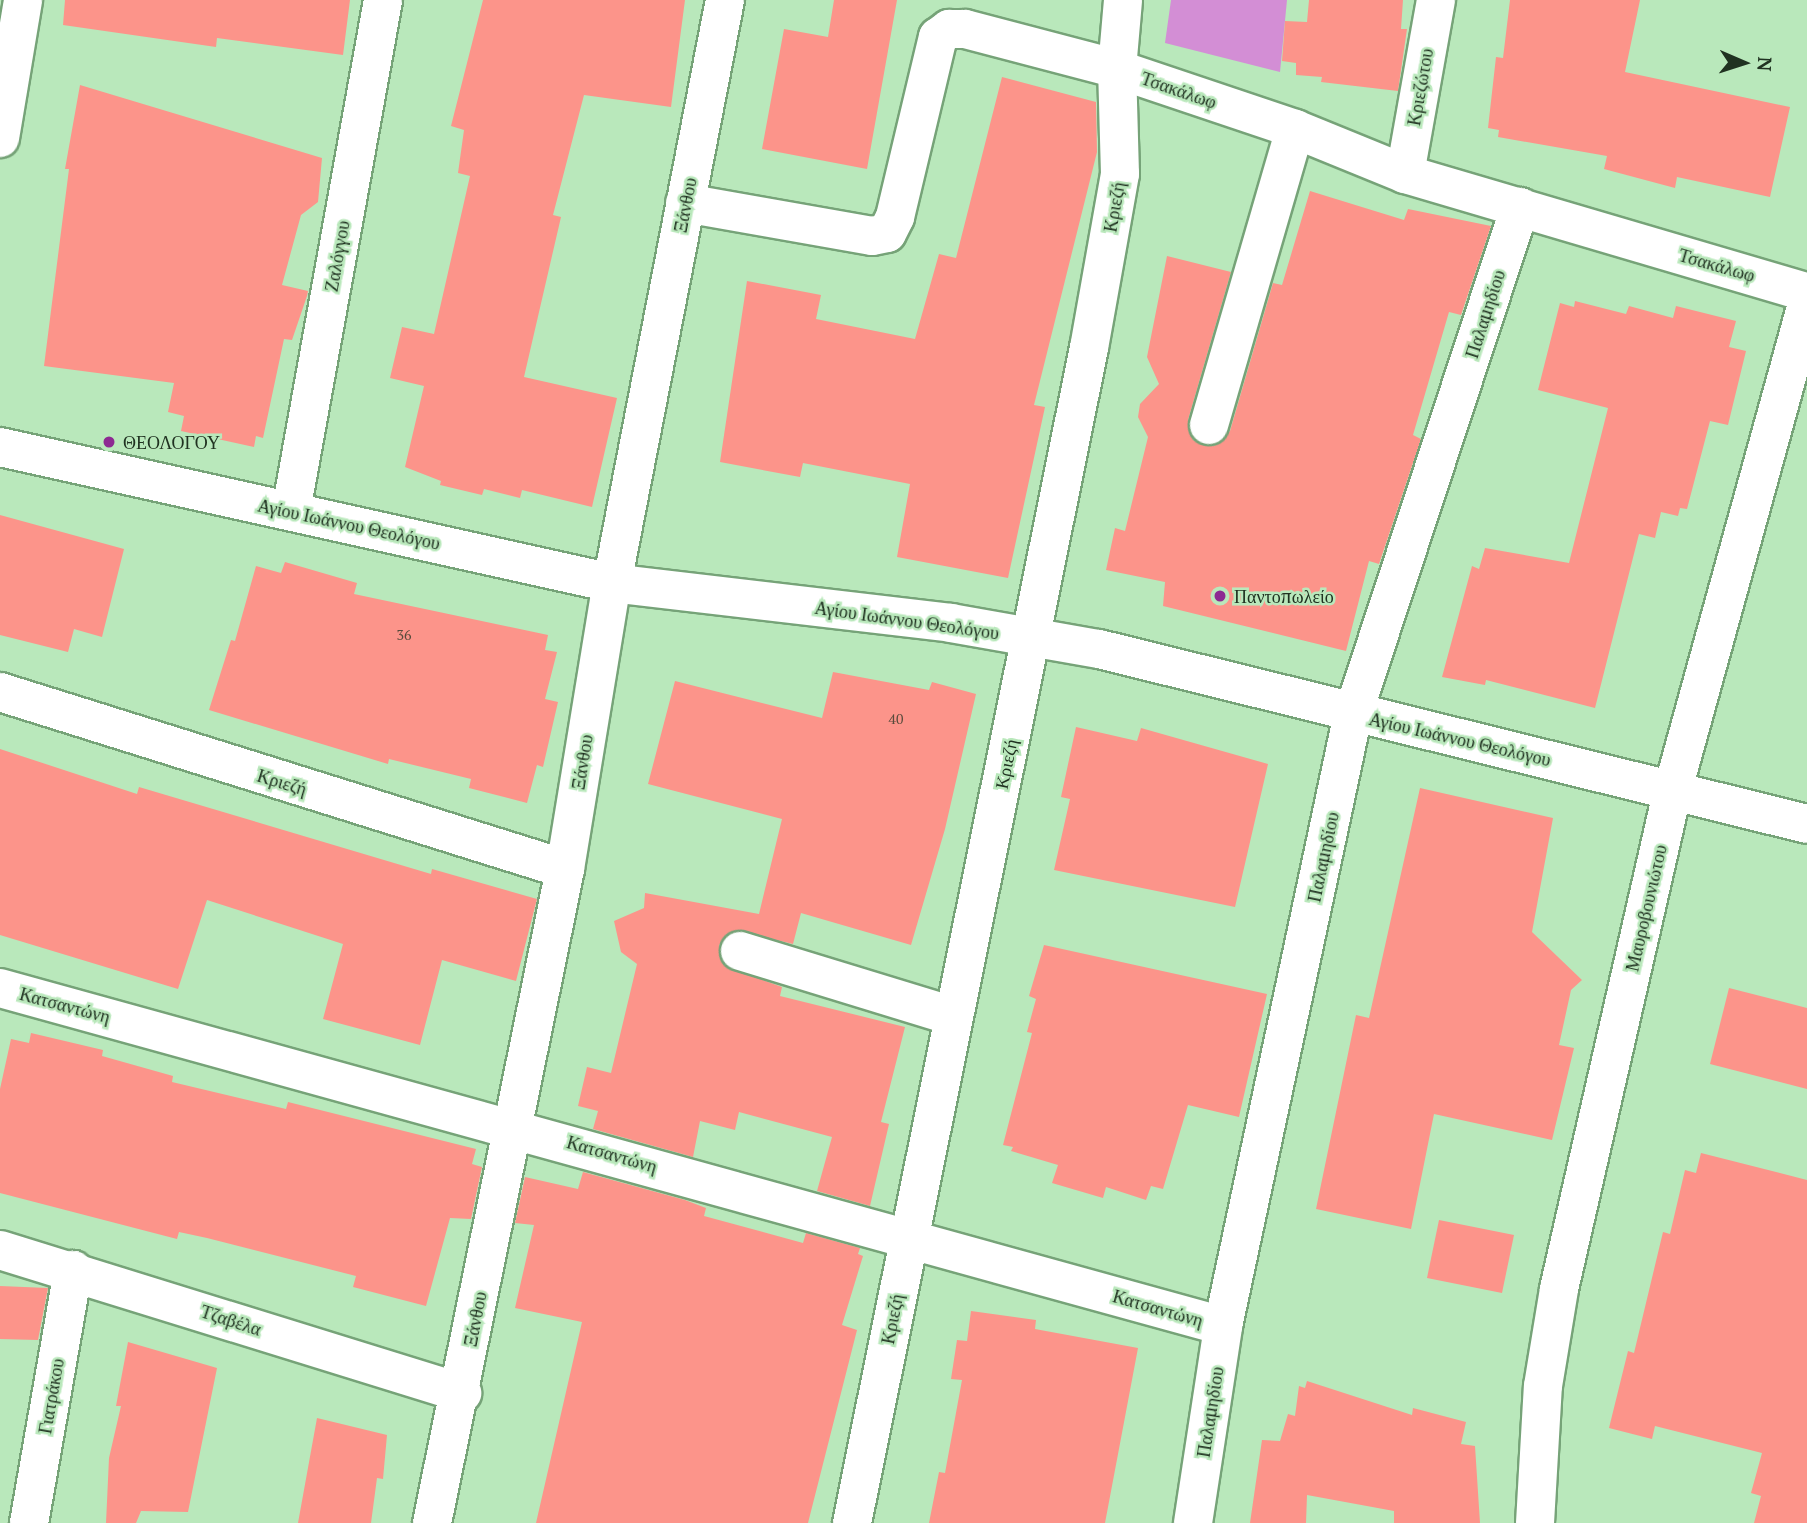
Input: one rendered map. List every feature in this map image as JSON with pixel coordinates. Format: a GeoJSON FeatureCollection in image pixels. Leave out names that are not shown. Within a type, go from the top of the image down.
{"type":"FeatureCollection","features":[{"type":"Feature","properties":{"kind":"street"},"geometry":{"type":"LineString","coordinates":[[0,138],[23,0]]}},
{"type":"Feature","properties":{"kind":"street","name":"Ζαλόγγου"},"geometry":{"type":"LineString","coordinates":[[291,511],[383,0]]}},
{"type":"Feature","properties":{"kind":"street","name":"Ξάνθου"},"geometry":{"type":"LineString","coordinates":[[432,1523],[462,1393],[511,1126],[565,869],[612,583],[725,0]]}},
{"type":"Feature","properties":{"kind":"street","name":"Κριεζή"},"geometry":{"type":"LineString","coordinates":[[852,1523],[907,1238],[1032,639],[1120,174],[1117,69],[1123,0]]}},
{"type":"Feature","properties":{"kind":"street","name":"Κριεζώτου"},"geometry":{"type":"LineString","coordinates":[[1405,174],[1436,0]]}},
{"type":"Feature","properties":{"kind":"street","name":"Τσακάλωφ"},"geometry":{"type":"LineString","coordinates":[[685,202],[872,236],[887,233],[895,217],[938,37],[949,29],[1117,69],[1295,129],[1405,174],[1807,292]]}},
{"type":"Feature","properties":{"kind":"street"},"geometry":{"type":"LineString","coordinates":[[1209,425],[1295,129]]}},
{"type":"Feature","properties":{"kind":"street","name":"Παλαμηδίου"},"geometry":{"type":"LineString","coordinates":[[1193,1523],[1223,1326],[1353,714],[1520,207]]}},
{"type":"Feature","properties":{"kind":"street","name":"Μαυροβουνιώτου"},"geometry":{"type":"LineString","coordinates":[[1535,1523],[1543,1386],[1559,1289],[1673,789],[1807,304]]}},
{"type":"Feature","properties":{"kind":"street","name":"Αγίου Ιωάννου Θεολόγου"},"geometry":{"type":"LineString","coordinates":[[0,447],[612,583],[951,623],[1099,649],[1353,714],[1673,789],[1807,824]]}},
{"type":"Feature","properties":{"kind":"street","name":"Κριεζή"},"geometry":{"type":"LineString","coordinates":[[0,692],[565,869]]}},
{"type":"Feature","properties":{"kind":"street"},"geometry":{"type":"LineString","coordinates":[[740,951],[953,1016]]}},
{"type":"Feature","properties":{"kind":"street","name":"Κατσαντώνη"},"geometry":{"type":"LineString","coordinates":[[0,988],[511,1126],[1223,1326]]}},
{"type":"Feature","properties":{"kind":"street","name":"Τζαβέλα"},"geometry":{"type":"LineString","coordinates":[[0,1250],[73,1270],[462,1393]]}},
{"type":"Feature","properties":{"kind":"street","name":"Γιατράκου"},"geometry":{"type":"LineString","coordinates":[[29,1523],[73,1270]]}},
{"type":"Feature","properties":{"kind":"shaded area"},"geometry":{"type":"Polygon","coordinates":[[[1171,0],[1287,0],[1280,72],[1165,43],[1171,0]]]}},
{"type":"Feature","properties":{"kind":"building"},"geometry":{"type":"Polygon","coordinates":[[[65,0],[350,0],[343,55],[217,38],[216,47],[63,25],[65,0]]]}},
{"type":"Feature","properties":{"kind":"building"},"geometry":{"type":"Polygon","coordinates":[[[483,0],[685,0],[671,107],[584,95],[553,215],[561,217],[524,377],[617,398],[592,507],[522,490],[520,498],[484,489],[482,495],[440,485],[441,481],[405,467],[424,386],[390,378],[402,327],[434,334],[470,176],[458,173],[464,130],[451,126],[483,0]]]}},
{"type":"Feature","properties":{"kind":"building"},"geometry":{"type":"Polygon","coordinates":[[[834,0],[897,0],[867,169],[762,149],[784,29],[828,37],[834,0]]]}},
{"type":"Feature","properties":{"kind":"building"},"geometry":{"type":"Polygon","coordinates":[[[1309,0],[1403,0],[1401,29],[1407,29],[1398,91],[1321,82],[1322,77],[1296,75],[1296,63],[1282,61],[1285,21],[1307,22],[1309,0]]]}},
{"type":"Feature","properties":{"kind":"building"},"geometry":{"type":"Polygon","coordinates":[[[1510,0],[1640,0],[1625,72],[1790,107],[1770,197],[1677,177],[1675,188],[1604,169],[1607,156],[1498,137],[1499,130],[1488,128],[1496,57],[1503,58],[1510,0]]]}},
{"type":"Feature","properties":{"kind":"building"},"geometry":{"type":"Polygon","coordinates":[[[1002,77],[1096,102],[1097,152],[1034,405],[1045,407],[1008,578],[897,557],[910,484],[803,463],[800,477],[720,462],[747,281],[821,295],[816,319],[915,339],[939,254],[956,258],[1002,77]]]}},
{"type":"Feature","properties":{"kind":"building"},"geometry":{"type":"Polygon","coordinates":[[[80,85],[322,158],[318,202],[301,215],[282,285],[308,291],[307,296],[292,340],[284,339],[263,438],[256,436],[254,447],[181,431],[184,416],[168,412],[174,383],[44,366],[69,169],[65,169],[80,85]]]}},
{"type":"Feature","properties":{"kind":"building"},"geometry":{"type":"Polygon","coordinates":[[[1310,191],[1404,220],[1408,209],[1491,226],[1461,315],[1449,312],[1413,435],[1421,439],[1379,564],[1369,561],[1346,651],[1163,606],[1165,582],[1106,570],[1115,528],[1125,531],[1148,437],[1138,417],[1140,404],[1159,384],[1147,357],[1167,256],[1231,272],[1188,420],[1193,440],[1214,446],[1230,431],[1273,283],[1282,285],[1310,191]]]}},
{"type":"Feature","properties":{"kind":"building"},"geometry":{"type":"Polygon","coordinates":[[[1575,301],[1626,314],[1629,306],[1673,318],[1676,306],[1736,321],[1729,347],[1746,351],[1728,425],[1710,421],[1687,509],[1680,508],[1678,516],[1661,512],[1655,538],[1639,534],[1595,708],[1486,680],[1485,685],[1442,677],[1472,566],[1479,569],[1485,548],[1569,563],[1608,408],[1538,390],[1560,303],[1574,307],[1575,301]]]}},
{"type":"Feature","properties":{"kind":"building"},"geometry":{"type":"Polygon","coordinates":[[[0,515],[124,549],[102,637],[74,629],[68,652],[0,635],[0,515]]]}},
{"type":"Feature","properties":{"kind":"building"},"geometry":{"type":"Polygon","coordinates":[[[285,562],[357,583],[354,594],[548,635],[545,650],[557,652],[545,699],[558,702],[543,767],[537,765],[527,803],[469,788],[471,779],[389,759],[388,764],[209,710],[231,640],[235,641],[256,566],[281,573],[285,562]]]}},
{"type":"Feature","properties":{"kind":"building"},"geometry":{"type":"Polygon","coordinates":[[[833,672],[929,690],[932,682],[976,694],[945,829],[911,945],[801,913],[793,944],[736,930],[719,945],[725,966],[782,987],[780,996],[905,1027],[881,1122],[889,1124],[870,1206],[817,1191],[832,1137],[739,1112],[735,1130],[700,1121],[693,1157],[593,1129],[598,1111],[578,1106],[587,1067],[611,1073],[637,964],[621,952],[614,921],[644,908],[645,893],[759,914],[782,819],[648,784],[675,681],[822,718],[833,672]]]}},
{"type":"Feature","properties":{"kind":"building"},"geometry":{"type":"Polygon","coordinates":[[[1076,727],[1137,741],[1141,728],[1268,764],[1235,907],[1054,870],[1070,799],[1061,797],[1076,727]]]}},
{"type":"Feature","properties":{"kind":"building"},"geometry":{"type":"Polygon","coordinates":[[[0,749],[137,794],[139,787],[431,874],[432,869],[537,899],[516,981],[442,960],[420,1045],[323,1019],[343,944],[207,900],[178,989],[0,935],[0,749]]]}},
{"type":"Feature","properties":{"kind":"building"},"geometry":{"type":"Polygon","coordinates":[[[1420,788],[1553,818],[1532,932],[1582,980],[1571,990],[1559,1045],[1574,1048],[1552,1140],[1434,1114],[1411,1229],[1316,1209],[1356,1015],[1369,1018],[1420,788]]]}},
{"type":"Feature","properties":{"kind":"building"},"geometry":{"type":"Polygon","coordinates":[[[1044,945],[1267,994],[1239,1117],[1188,1105],[1163,1189],[1151,1186],[1146,1200],[1106,1187],[1103,1198],[1052,1183],[1058,1165],[1011,1151],[1013,1147],[1003,1145],[1032,1033],[1027,1032],[1036,999],[1029,996],[1044,945]]]}},
{"type":"Feature","properties":{"kind":"building"},"geometry":{"type":"Polygon","coordinates":[[[1729,988],[1807,1008],[1807,1089],[1710,1064],[1729,988]]]}},
{"type":"Feature","properties":{"kind":"building"},"geometry":{"type":"Polygon","coordinates":[[[31,1033],[103,1050],[102,1056],[173,1076],[172,1082],[286,1109],[288,1102],[476,1149],[472,1164],[482,1167],[471,1219],[450,1218],[426,1306],[353,1287],[356,1276],[179,1232],[177,1239],[0,1193],[0,1089],[11,1039],[29,1043],[31,1033]]]}},
{"type":"Feature","properties":{"kind":"building"},"geometry":{"type":"Polygon","coordinates":[[[1701,1153],[1807,1180],[1807,1523],[1754,1523],[1761,1496],[1751,1493],[1762,1453],[1655,1426],[1652,1439],[1609,1428],[1628,1351],[1634,1353],[1663,1232],[1670,1234],[1685,1170],[1696,1173],[1701,1153]]]}},
{"type":"Feature","properties":{"kind":"building"},"geometry":{"type":"Polygon","coordinates":[[[583,1172],[685,1200],[706,1208],[704,1216],[803,1243],[806,1233],[860,1248],[858,1254],[863,1256],[842,1325],[857,1330],[808,1523],[536,1523],[582,1322],[515,1308],[534,1225],[515,1223],[525,1177],[578,1189],[583,1172]]]}},
{"type":"Feature","properties":{"kind":"building"},"geometry":{"type":"Polygon","coordinates":[[[1439,1220],[1514,1235],[1502,1293],[1427,1278],[1439,1220]]]}},
{"type":"Feature","properties":{"kind":"building"},"geometry":{"type":"Polygon","coordinates":[[[0,1286],[48,1288],[38,1340],[0,1339],[0,1286]]]}},
{"type":"Feature","properties":{"kind":"building"},"geometry":{"type":"Polygon","coordinates":[[[971,1311],[1036,1320],[1035,1329],[1138,1348],[1105,1523],[929,1523],[939,1472],[945,1473],[962,1380],[951,1379],[957,1340],[967,1341],[971,1311]]]}},
{"type":"Feature","properties":{"kind":"building"},"geometry":{"type":"Polygon","coordinates":[[[128,1342],[217,1368],[188,1512],[141,1511],[136,1523],[106,1523],[109,1458],[121,1406],[116,1406],[128,1342]]]}},
{"type":"Feature","properties":{"kind":"building"},"geometry":{"type":"Polygon","coordinates":[[[1307,1381],[1412,1415],[1413,1408],[1466,1422],[1461,1444],[1475,1446],[1480,1523],[1394,1523],[1394,1511],[1307,1495],[1306,1523],[1250,1523],[1262,1440],[1280,1441],[1288,1414],[1295,1416],[1299,1386],[1305,1388],[1307,1381]]]}},
{"type":"Feature","properties":{"kind":"building"},"geometry":{"type":"Polygon","coordinates":[[[317,1418],[387,1435],[383,1479],[377,1478],[371,1523],[298,1523],[317,1418]]]}},
{"type":"Feature","properties":{"kind":"place","name":"ΘΕΟΛΟΓΟΥ"},"geometry":{"type":"Point","coordinates":[109,442]}},
{"type":"Feature","properties":{"kind":"place","name":"Παντοπωλείο"},"geometry":{"type":"Point","coordinates":[1220,596]}}]}
